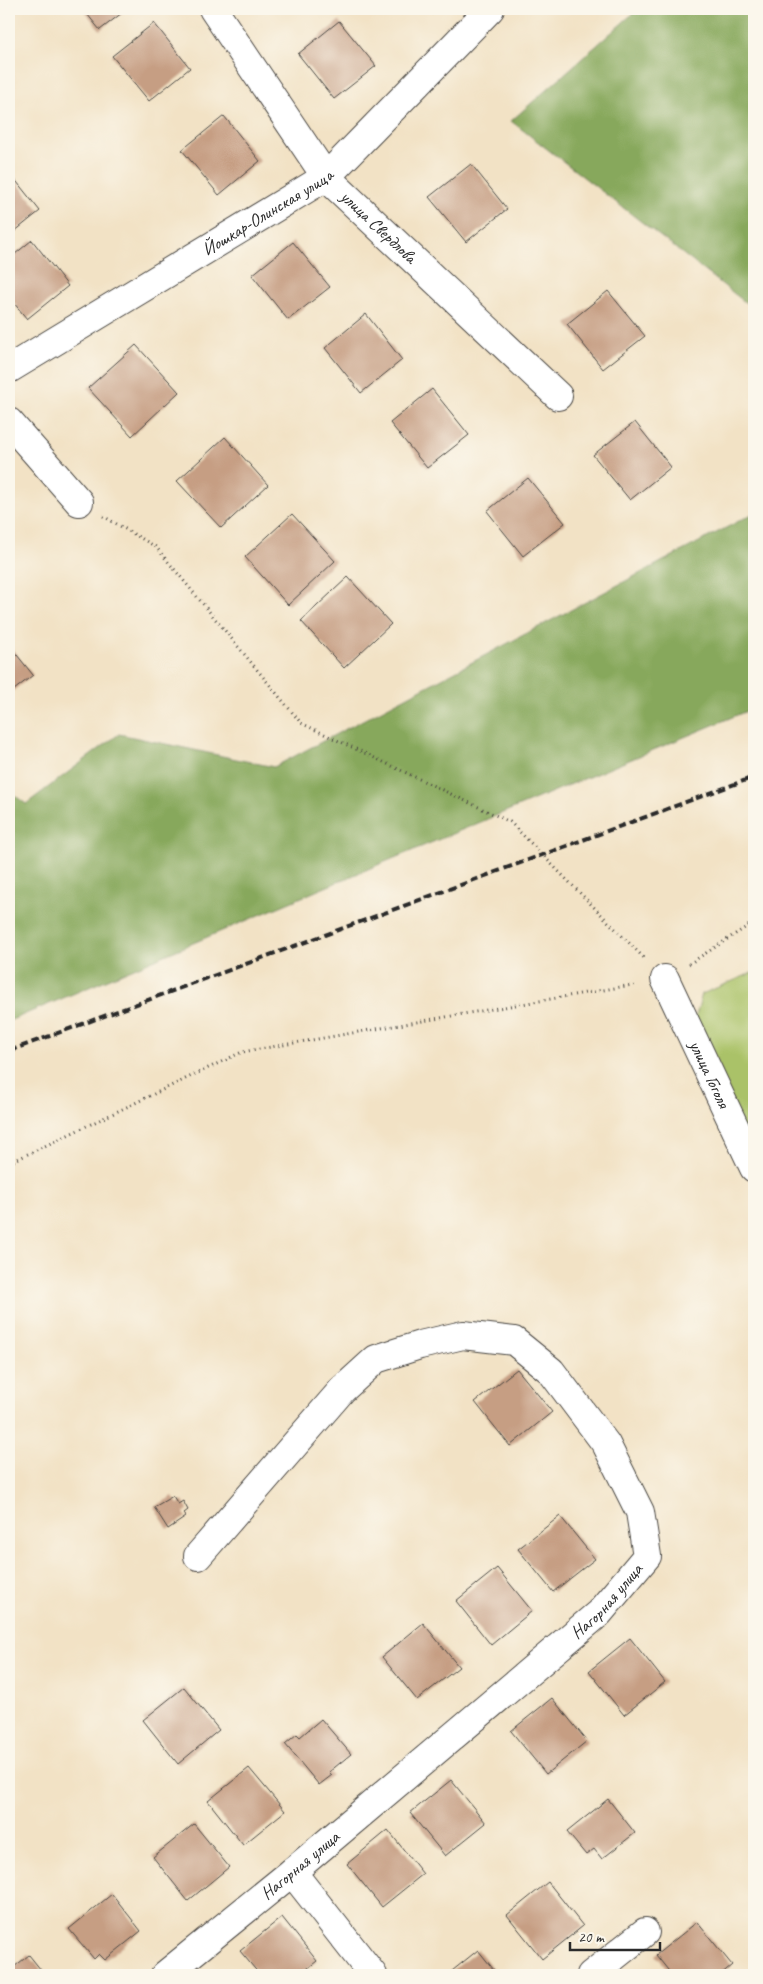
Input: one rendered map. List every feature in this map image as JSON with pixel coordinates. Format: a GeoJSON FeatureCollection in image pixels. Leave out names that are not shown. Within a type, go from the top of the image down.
{"type":"FeatureCollection","features":[{"type":"Feature","properties":{"kind":"street","name":"улица Свердлова"},"geometry":{"type":"LineString","coordinates":[[213,9],[326,177],[558,396]]}},
{"type":"Feature","properties":{"kind":"street","name":"Йошкар-Олинская улица"},"geometry":{"type":"LineString","coordinates":[[9,369],[326,177],[490,9]]}},
{"type":"Feature","properties":{"kind":"street"},"geometry":{"type":"LineString","coordinates":[[9,422],[78,502]]}},
{"type":"Feature","properties":{"kind":"street","name":"улица Гоголя"},"geometry":{"type":"LineString","coordinates":[[665,979],[754,1168]]}},
{"type":"Feature","properties":{"kind":"street","name":"Нагорная улица"},"geometry":{"type":"LineString","coordinates":[[165,1975],[292,1872],[599,1613],[647,1556],[640,1512],[606,1444],[551,1371],[514,1341],[463,1335],[420,1345],[376,1359],[342,1390],[198,1556]]}},
{"type":"Feature","properties":{"kind":"street"},"geometry":{"type":"LineString","coordinates":[[292,1872],[373,1975]]}},
{"type":"Feature","properties":{"kind":"street"},"geometry":{"type":"LineString","coordinates":[[591,1975],[646,1932]]}},
{"type":"Feature","properties":{"kind":"path"},"geometry":{"type":"LineString","coordinates":[[78,502],[156,547],[301,723],[510,822],[665,979]]}},
{"type":"Feature","properties":{"kind":"path"},"geometry":{"type":"LineString","coordinates":[[9,1163],[242,1052],[665,979],[754,922]]}},
{"type":"Feature","properties":{"kind":"green space"},"geometry":{"type":"Polygon","coordinates":[[[638,9],[754,9],[754,309],[511,121],[638,9]]]}},
{"type":"Feature","properties":{"kind":"green space"},"geometry":{"type":"Polygon","coordinates":[[[754,513],[754,708],[9,1021],[9,791],[26,804],[119,734],[274,767],[754,513]]]}},
{"type":"Feature","properties":{"kind":"green space"},"geometry":{"type":"Polygon","coordinates":[[[754,972],[754,1154],[691,1034],[702,994],[754,972]]]}},
{"type":"Feature","properties":{"kind":"building"},"geometry":{"type":"Polygon","coordinates":[[[83,9],[127,9],[100,30],[83,9]]]}},
{"type":"Feature","properties":{"kind":"building"},"geometry":{"type":"Polygon","coordinates":[[[339,21],[376,66],[334,99],[298,54],[339,21]]]}},
{"type":"Feature","properties":{"kind":"building"},"geometry":{"type":"Polygon","coordinates":[[[154,23],[190,68],[149,101],[112,56],[154,23]]]}},
{"type":"Feature","properties":{"kind":"building"},"geometry":{"type":"Polygon","coordinates":[[[224,116],[260,161],[219,195],[182,150],[224,116]]]}},
{"type":"Feature","properties":{"kind":"building"},"geometry":{"type":"Polygon","coordinates":[[[471,164],[507,209],[466,242],[429,197],[471,164]]]}},
{"type":"Feature","properties":{"kind":"building"},"geometry":{"type":"Polygon","coordinates":[[[9,172],[40,211],[9,236],[9,172]]]}},
{"type":"Feature","properties":{"kind":"building"},"geometry":{"type":"Polygon","coordinates":[[[32,240],[68,286],[27,319],[9,297],[9,259],[32,240]]]}},
{"type":"Feature","properties":{"kind":"building"},"geometry":{"type":"Polygon","coordinates":[[[293,242],[330,287],[288,320],[252,275],[293,242]]]}},
{"type":"Feature","properties":{"kind":"building"},"geometry":{"type":"Polygon","coordinates":[[[608,291],[645,336],[603,369],[567,324],[608,291]]]}},
{"type":"Feature","properties":{"kind":"building"},"geometry":{"type":"Polygon","coordinates":[[[366,314],[402,360],[361,393],[325,348],[366,314]]]}},
{"type":"Feature","properties":{"kind":"building"},"geometry":{"type":"Polygon","coordinates":[[[136,345],[179,392],[132,436],[88,388],[136,345]]]}},
{"type":"Feature","properties":{"kind":"building"},"geometry":{"type":"Polygon","coordinates":[[[432,389],[469,435],[427,468],[390,423],[432,389]]]}},
{"type":"Feature","properties":{"kind":"building"},"geometry":{"type":"Polygon","coordinates":[[[635,422],[671,467],[630,500],[593,455],[635,422]]]}},
{"type":"Feature","properties":{"kind":"building"},"geometry":{"type":"Polygon","coordinates":[[[225,437],[268,485],[221,528],[177,481],[225,437]]]}},
{"type":"Feature","properties":{"kind":"building"},"geometry":{"type":"Polygon","coordinates":[[[528,478],[565,523],[523,556],[487,511],[528,478]]]}},
{"type":"Feature","properties":{"kind":"building"},"geometry":{"type":"Polygon","coordinates":[[[292,514],[335,561],[288,605],[245,557],[292,514]]]}},
{"type":"Feature","properties":{"kind":"building"},"geometry":{"type":"Polygon","coordinates":[[[348,577],[391,624],[344,668],[301,621],[348,577]]]}},
{"type":"Feature","properties":{"kind":"building"},"geometry":{"type":"Polygon","coordinates":[[[9,645],[33,675],[9,694],[9,645]]]}},
{"type":"Feature","properties":{"kind":"building"},"geometry":{"type":"Polygon","coordinates":[[[517,1369],[552,1412],[510,1446],[475,1402],[517,1369]]]}},
{"type":"Feature","properties":{"kind":"building"},"geometry":{"type":"Polygon","coordinates":[[[173,1496],[178,1504],[183,1501],[188,1510],[184,1513],[186,1517],[168,1529],[154,1507],[173,1496]]]}},
{"type":"Feature","properties":{"kind":"building"},"geometry":{"type":"Polygon","coordinates":[[[560,1516],[595,1559],[553,1592],[518,1549],[560,1516]]]}},
{"type":"Feature","properties":{"kind":"building"},"geometry":{"type":"Polygon","coordinates":[[[497,1568],[532,1611],[491,1645],[456,1601],[497,1568]]]}},
{"type":"Feature","properties":{"kind":"building"},"geometry":{"type":"Polygon","coordinates":[[[423,1623],[459,1667],[417,1700],[382,1657],[423,1623]]]}},
{"type":"Feature","properties":{"kind":"building"},"geometry":{"type":"Polygon","coordinates":[[[630,1638],[665,1682],[624,1715],[589,1671],[630,1638]]]}},
{"type":"Feature","properties":{"kind":"building"},"geometry":{"type":"Polygon","coordinates":[[[184,1687],[219,1730],[178,1764],[143,1720],[184,1687]]]}},
{"type":"Feature","properties":{"kind":"building"},"geometry":{"type":"Polygon","coordinates":[[[552,1698],[587,1741],[546,1774],[511,1731],[552,1698]]]}},
{"type":"Feature","properties":{"kind":"building"},"geometry":{"type":"Polygon","coordinates":[[[321,1719],[351,1754],[329,1772],[332,1775],[319,1785],[285,1744],[297,1734],[300,1737],[321,1719]]]}},
{"type":"Feature","properties":{"kind":"building"},"geometry":{"type":"Polygon","coordinates":[[[249,1768],[285,1811],[243,1845],[208,1801],[249,1768]]]}},
{"type":"Feature","properties":{"kind":"building"},"geometry":{"type":"Polygon","coordinates":[[[451,1780],[486,1823],[445,1856],[410,1813],[451,1780]]]}},
{"type":"Feature","properties":{"kind":"building"},"geometry":{"type":"Polygon","coordinates":[[[608,1799],[635,1833],[602,1859],[594,1849],[586,1855],[567,1832],[608,1799]]]}},
{"type":"Feature","properties":{"kind":"building"},"geometry":{"type":"Polygon","coordinates":[[[194,1824],[229,1867],[188,1901],[153,1857],[194,1824]]]}},
{"type":"Feature","properties":{"kind":"building"},"geometry":{"type":"Polygon","coordinates":[[[388,1830],[423,1874],[382,1907],[347,1864],[388,1830]]]}},
{"type":"Feature","properties":{"kind":"building"},"geometry":{"type":"Polygon","coordinates":[[[548,1882],[583,1926],[542,1959],[507,1915],[548,1882]]]}},
{"type":"Feature","properties":{"kind":"building"},"geometry":{"type":"Polygon","coordinates":[[[112,1894],[141,1931],[105,1960],[99,1954],[94,1959],[69,1929],[112,1894]]]}},
{"type":"Feature","properties":{"kind":"building"},"geometry":{"type":"Polygon","coordinates":[[[282,1917],[317,1961],[299,1975],[260,1975],[240,1951],[282,1917]]]}},
{"type":"Feature","properties":{"kind":"building"},"geometry":{"type":"Polygon","coordinates":[[[697,1922],[732,1965],[720,1975],[672,1975],[656,1955],[697,1922]]]}},
{"type":"Feature","properties":{"kind":"building"},"geometry":{"type":"Polygon","coordinates":[[[478,1950],[498,1975],[447,1975],[478,1950]]]}},
{"type":"Feature","properties":{"kind":"building"},"geometry":{"type":"Polygon","coordinates":[[[29,1955],[45,1975],[9,1975],[9,1971],[29,1955]]]}},
{"type":"Feature","properties":{"kind":"railway"},"geometry":{"type":"LineString","coordinates":[[9,1051],[754,777]]}}]}
